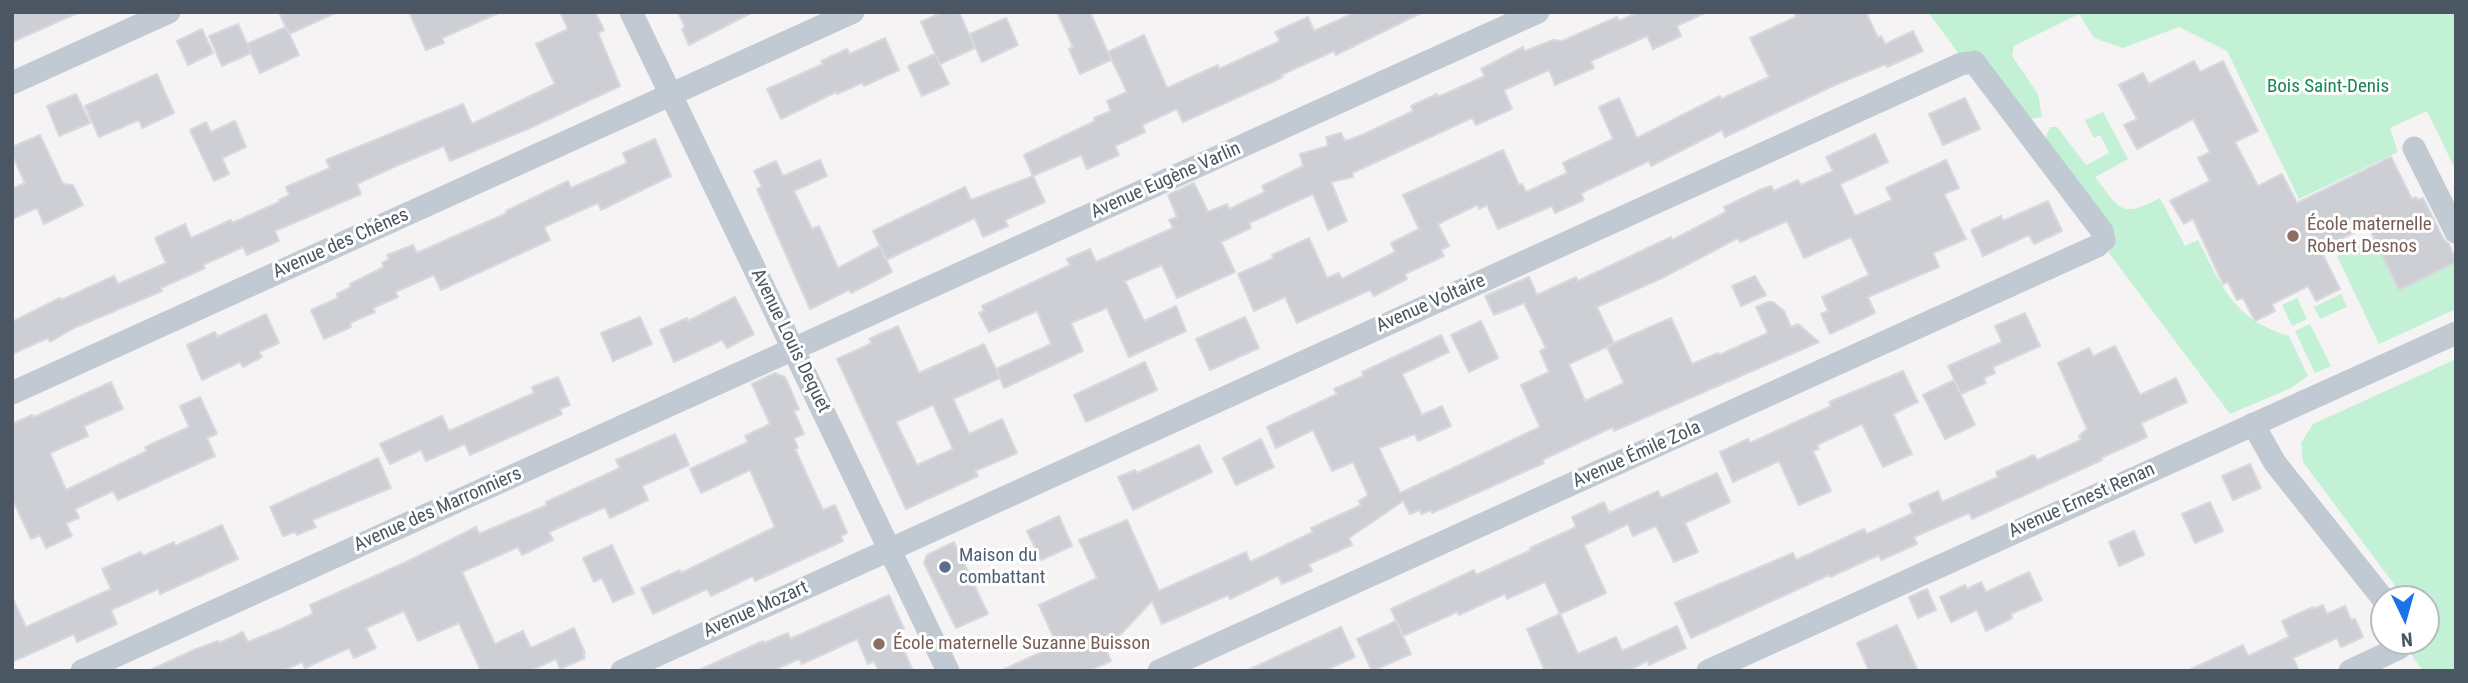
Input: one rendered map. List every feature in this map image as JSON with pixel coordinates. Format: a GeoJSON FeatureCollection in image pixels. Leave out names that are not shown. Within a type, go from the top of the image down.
{"type":"FeatureCollection","features":[{"type":"Feature","properties":{"kind":"street"},"geometry":{"type":"LineString","coordinates":[[12,83],[169,12]]}},
{"type":"Feature","properties":{"kind":"street","name":"Avenue Louis Dequet"},"geometry":{"type":"LineString","coordinates":[[631,12],[948,671]]}},
{"type":"Feature","properties":{"kind":"street","name":"Avenue des Chênes"},"geometry":{"type":"LineString","coordinates":[[12,393],[853,12]]}},
{"type":"Feature","properties":{"kind":"street","name":"Avenue Eugène Varlin"},"geometry":{"type":"LineString","coordinates":[[794,349],[1538,12]]}},
{"type":"Feature","properties":{"kind":"street","name":"Avenue Voltaire"},"geometry":{"type":"LineString","coordinates":[[889,550],[1961,64],[1974,62],[2038,128],[2102,231]]}},
{"type":"Feature","properties":{"kind":"street"},"geometry":{"type":"LineString","coordinates":[[2414,148],[2456,232]]}},
{"type":"Feature","properties":{"kind":"street","name":"Avenue Émile Zola"},"geometry":{"type":"LineString","coordinates":[[1159,671],[2098,246],[2104,240],[2102,231]]}},
{"type":"Feature","properties":{"kind":"street","name":"Avenue Ernest Renan"},"geometry":{"type":"LineString","coordinates":[[1708,671],[2456,333]]}},
{"type":"Feature","properties":{"kind":"street","name":"Avenue des Marronniers"},"geometry":{"type":"LineString","coordinates":[[82,671],[794,349]]}},
{"type":"Feature","properties":{"kind":"street"},"geometry":{"type":"LineString","coordinates":[[2253,424],[2275,463],[2372,585]]}},
{"type":"Feature","properties":{"kind":"street","name":"Avenue Mozart"},"geometry":{"type":"LineString","coordinates":[[622,671],[889,550]]}},
{"type":"Feature","properties":{"kind":"street"},"geometry":{"type":"LineString","coordinates":[[2350,671],[2384,655]]}},
{"type":"Feature","properties":{"kind":"green space","name":"Bois Saint-Denis"},"geometry":{"type":"Polygon","coordinates":[[[1928,12],[2456,12],[2456,171],[2427,111],[2390,128],[2398,152],[2299,199],[2227,51],[2179,27],[2123,48],[2094,38],[2079,14],[2014,46],[2012,56],[2038,94],[2042,117],[2030,119],[1982,56],[1968,51],[1959,54],[1928,12]]]}},
{"type":"Feature","properties":{"kind":"green space"},"geometry":{"type":"Polygon","coordinates":[[[2103,112],[2128,159],[2095,177],[2110,197],[2128,209],[2160,198],[2185,246],[2198,240],[2232,300],[2255,321],[2289,336],[2308,376],[2291,388],[2230,414],[2109,253],[2114,241],[2045,139],[2050,127],[2057,127],[2086,165],[2109,153],[2100,135],[2094,138],[2085,120],[2103,112]]]}},
{"type":"Feature","properties":{"kind":"green space"},"geometry":{"type":"Polygon","coordinates":[[[2374,238],[2456,262],[2456,309],[2379,344],[2337,256],[2374,238]]]}},
{"type":"Feature","properties":{"kind":"green space"},"geometry":{"type":"Polygon","coordinates":[[[2341,294],[2347,307],[2320,319],[2314,307],[2341,294]]]}},
{"type":"Feature","properties":{"kind":"green space"},"geometry":{"type":"Polygon","coordinates":[[[2297,298],[2307,319],[2292,326],[2282,305],[2297,298]]]}},
{"type":"Feature","properties":{"kind":"green space"},"geometry":{"type":"Polygon","coordinates":[[[2310,324],[2331,366],[2315,373],[2295,331],[2310,324]]]}},
{"type":"Feature","properties":{"kind":"green space"},"geometry":{"type":"Polygon","coordinates":[[[2456,359],[2456,671],[2423,671],[2412,655],[2440,655],[2440,585],[2395,585],[2303,462],[2301,443],[2313,424],[2456,359]]]}},
{"type":"Feature","properties":{"kind":"building"},"geometry":{"type":"Polygon","coordinates":[[[12,12],[80,12],[12,42],[12,12]]]}},
{"type":"Feature","properties":{"kind":"building"},"geometry":{"type":"Polygon","coordinates":[[[279,12],[338,12],[289,34],[279,12]]]}},
{"type":"Feature","properties":{"kind":"building"},"geometry":{"type":"Polygon","coordinates":[[[409,12],[501,12],[442,38],[444,43],[426,50],[409,12]]]}},
{"type":"Feature","properties":{"kind":"building"},"geometry":{"type":"Polygon","coordinates":[[[560,12],[595,12],[604,30],[598,33],[620,86],[450,161],[444,146],[396,166],[357,184],[361,194],[275,231],[279,241],[247,255],[243,247],[203,265],[205,268],[161,288],[162,291],[74,328],[50,342],[48,338],[12,354],[12,322],[60,298],[61,300],[114,276],[118,284],[166,263],[155,238],[185,224],[191,238],[231,220],[232,223],[279,202],[289,195],[286,187],[330,168],[326,160],[463,104],[472,124],[555,84],[536,44],[568,29],[560,12]]]}},
{"type":"Feature","properties":{"kind":"building"},"geometry":{"type":"Polygon","coordinates":[[[678,12],[753,12],[689,45],[678,12]]]}},
{"type":"Feature","properties":{"kind":"building"},"geometry":{"type":"Polygon","coordinates":[[[942,12],[959,12],[975,48],[940,64],[921,22],[942,12]]]}},
{"type":"Feature","properties":{"kind":"building"},"geometry":{"type":"Polygon","coordinates":[[[1057,12],[1090,12],[1111,60],[1080,74],[1069,49],[1073,47],[1057,12]]]}},
{"type":"Feature","properties":{"kind":"building"},"geometry":{"type":"Polygon","coordinates":[[[1356,12],[1423,12],[1336,55],[1334,51],[1183,122],[1177,109],[1142,125],[1145,132],[1115,146],[1119,155],[1087,169],[1081,155],[1033,176],[1024,155],[1095,121],[1094,118],[1111,111],[1107,101],[1127,92],[1108,52],[1144,35],[1167,88],[1218,65],[1219,69],[1280,41],[1275,32],[1308,17],[1314,31],[1356,12]]]}},
{"type":"Feature","properties":{"kind":"building"},"geometry":{"type":"Polygon","coordinates":[[[1639,12],[1707,12],[1677,26],[1681,36],[1653,49],[1647,36],[1591,61],[1594,68],[1555,85],[1549,70],[1504,90],[1512,109],[1476,125],[1472,118],[1352,173],[1353,177],[1331,182],[1347,221],[1328,230],[1313,194],[1249,223],[1251,228],[1221,242],[1235,272],[1177,298],[1162,265],[1125,281],[1144,321],[1176,306],[1186,331],[1129,357],[1107,308],[1071,323],[1083,351],[1004,388],[996,369],[1051,344],[1037,311],[989,332],[979,313],[984,311],[982,306],[1070,265],[1067,259],[1090,249],[1096,262],[1173,228],[1169,220],[1177,217],[1168,195],[1194,183],[1208,212],[1227,204],[1229,209],[1265,192],[1262,186],[1303,166],[1300,154],[1328,146],[1326,137],[1341,133],[1345,141],[1362,135],[1413,111],[1411,106],[1485,76],[1481,69],[1523,47],[1525,51],[1553,40],[1562,41],[1617,17],[1619,21],[1639,12]]]}},
{"type":"Feature","properties":{"kind":"building"},"geometry":{"type":"Polygon","coordinates":[[[1794,12],[1866,12],[1878,38],[1881,36],[1885,44],[1913,31],[1923,51],[1835,85],[1725,137],[1722,130],[1651,166],[1649,161],[1581,193],[1584,200],[1555,213],[1552,206],[1498,229],[1487,205],[1479,209],[1477,205],[1438,224],[1449,246],[1441,250],[1444,256],[1405,274],[1407,279],[1374,296],[1370,290],[1297,323],[1285,297],[1254,311],[1238,274],[1309,238],[1327,278],[1339,273],[1342,279],[1395,252],[1391,243],[1419,229],[1403,195],[1503,150],[1519,185],[1522,184],[1526,192],[1567,173],[1563,163],[1613,139],[1599,107],[1619,98],[1637,138],[1720,96],[1721,99],[1769,77],[1750,38],[1796,17],[1794,12]]]}},
{"type":"Feature","properties":{"kind":"building"},"geometry":{"type":"Polygon","coordinates":[[[1006,18],[1018,45],[982,62],[970,34],[1006,18]]]}},
{"type":"Feature","properties":{"kind":"building"},"geometry":{"type":"Polygon","coordinates":[[[238,24],[251,53],[222,66],[209,36],[238,24]]]}},
{"type":"Feature","properties":{"kind":"building"},"geometry":{"type":"Polygon","coordinates":[[[286,27],[299,55],[260,73],[247,44],[286,27]]]}},
{"type":"Feature","properties":{"kind":"building"},"geometry":{"type":"Polygon","coordinates":[[[202,29],[213,53],[188,65],[177,41],[202,29]]]}},
{"type":"Feature","properties":{"kind":"building"},"geometry":{"type":"Polygon","coordinates":[[[885,38],[899,70],[864,86],[862,83],[837,94],[836,92],[781,119],[767,89],[823,64],[821,61],[847,49],[850,54],[885,38]]]}},
{"type":"Feature","properties":{"kind":"building"},"geometry":{"type":"Polygon","coordinates":[[[935,54],[949,84],[922,96],[908,66],[935,54]]]}},
{"type":"Feature","properties":{"kind":"building"},"geometry":{"type":"Polygon","coordinates":[[[2194,61],[2200,72],[2223,61],[2258,131],[2235,142],[2258,186],[2282,174],[2297,203],[2391,157],[2412,199],[2423,198],[2456,262],[2399,290],[2368,226],[2320,249],[2340,289],[2316,301],[2308,286],[2272,304],[2275,311],[2255,321],[2243,298],[2237,300],[2228,282],[2223,284],[2193,219],[2184,224],[2170,201],[2210,181],[2198,158],[2210,152],[2193,119],[2137,149],[2124,125],[2137,119],[2119,85],[2143,73],[2149,84],[2194,61]]]}},
{"type":"Feature","properties":{"kind":"building"},"geometry":{"type":"Polygon","coordinates":[[[157,74],[174,113],[142,128],[139,120],[99,137],[85,106],[157,74]]]}},
{"type":"Feature","properties":{"kind":"building"},"geometry":{"type":"Polygon","coordinates":[[[76,94],[90,123],[59,136],[47,106],[76,94]]]}},
{"type":"Feature","properties":{"kind":"building"},"geometry":{"type":"Polygon","coordinates":[[[1965,98],[1980,129],[1943,145],[1929,114],[1965,98]]]}},
{"type":"Feature","properties":{"kind":"building"},"geometry":{"type":"Polygon","coordinates":[[[235,121],[246,147],[222,158],[229,174],[214,181],[190,130],[206,122],[211,132],[235,121]]]}},
{"type":"Feature","properties":{"kind":"building"},"geometry":{"type":"Polygon","coordinates":[[[1875,134],[1888,162],[1840,184],[1855,216],[1892,200],[1886,188],[1946,160],[1959,188],[1944,194],[1966,239],[1933,253],[1939,267],[1868,297],[1875,313],[1830,334],[1821,314],[1828,311],[1822,297],[1869,275],[1851,237],[1804,258],[1787,221],[1740,242],[1738,238],[1662,278],[1597,307],[1614,343],[1671,318],[1692,364],[1768,333],[1756,307],[1768,302],[1773,302],[1784,311],[1791,327],[1798,324],[1819,342],[1614,431],[1613,427],[1542,460],[1544,463],[1432,513],[1431,510],[1421,514],[1420,510],[1410,514],[1403,501],[1349,538],[1352,545],[1309,564],[1312,571],[1282,584],[1278,576],[1230,599],[1228,595],[1162,624],[1152,601],[1106,650],[1111,661],[1088,671],[1000,671],[1057,645],[1039,605],[1097,578],[1079,540],[1127,520],[1159,591],[1246,552],[1250,562],[1313,532],[1311,528],[1361,505],[1359,501],[1368,495],[1353,462],[1332,471],[1313,430],[1276,448],[1267,427],[1337,394],[1334,389],[1363,376],[1362,372],[1441,335],[1449,352],[1402,374],[1422,415],[1442,406],[1451,426],[1418,441],[1415,434],[1379,448],[1400,493],[1540,427],[1521,385],[1549,372],[1540,351],[1546,348],[1524,303],[1494,315],[1485,296],[1529,277],[1537,295],[1576,277],[1578,281],[1671,237],[1672,240],[1726,212],[1724,207],[1762,189],[1771,186],[1774,191],[1798,180],[1801,185],[1833,171],[1826,157],[1875,134]],[[1613,344],[1569,364],[1585,401],[1624,383],[1607,347],[1613,344]]]}},
{"type":"Feature","properties":{"kind":"building"},"geometry":{"type":"Polygon","coordinates":[[[40,135],[63,184],[73,185],[83,205],[44,224],[37,208],[12,219],[12,189],[25,183],[12,154],[12,147],[40,135]]]}},
{"type":"Feature","properties":{"kind":"building"},"geometry":{"type":"Polygon","coordinates":[[[655,139],[671,176],[601,210],[598,203],[544,227],[550,240],[441,290],[434,275],[395,292],[398,297],[373,308],[375,312],[350,323],[351,327],[324,339],[311,310],[338,298],[337,294],[351,287],[350,284],[384,267],[382,263],[389,259],[387,255],[413,245],[417,253],[507,213],[506,211],[568,181],[571,188],[627,163],[623,153],[655,139]]]}},
{"type":"Feature","properties":{"kind":"building"},"geometry":{"type":"Polygon","coordinates":[[[820,160],[827,176],[794,191],[812,229],[819,226],[838,268],[880,246],[892,272],[851,293],[849,290],[810,309],[757,189],[762,187],[754,171],[776,161],[783,176],[820,160]]]}},
{"type":"Feature","properties":{"kind":"building"},"geometry":{"type":"Polygon","coordinates":[[[1033,176],[1045,202],[1005,220],[1008,226],[983,237],[975,218],[886,260],[873,231],[965,187],[971,200],[1033,176]]]}},
{"type":"Feature","properties":{"kind":"building"},"geometry":{"type":"Polygon","coordinates":[[[2048,201],[2062,231],[2034,244],[2029,235],[1983,256],[1971,230],[2001,216],[2003,221],[2048,201]]]}},
{"type":"Feature","properties":{"kind":"building"},"geometry":{"type":"Polygon","coordinates":[[[1755,276],[1766,295],[1741,306],[1732,286],[1755,276]]]}},
{"type":"Feature","properties":{"kind":"building"},"geometry":{"type":"Polygon","coordinates":[[[735,297],[754,334],[727,348],[722,340],[674,362],[660,330],[687,318],[688,321],[735,297]]]}},
{"type":"Feature","properties":{"kind":"building"},"geometry":{"type":"Polygon","coordinates":[[[2025,313],[2040,346],[1993,367],[1995,373],[1984,378],[1986,383],[1961,394],[1948,366],[2002,342],[1995,326],[2025,313]]]}},
{"type":"Feature","properties":{"kind":"building"},"geometry":{"type":"Polygon","coordinates":[[[266,314],[279,343],[259,352],[262,357],[243,367],[240,362],[202,380],[187,345],[215,332],[217,337],[266,314]]]}},
{"type":"Feature","properties":{"kind":"building"},"geometry":{"type":"Polygon","coordinates":[[[640,317],[652,344],[613,361],[601,333],[640,317]]]}},
{"type":"Feature","properties":{"kind":"building"},"geometry":{"type":"Polygon","coordinates":[[[1245,317],[1259,348],[1210,370],[1196,339],[1245,317]]]}},
{"type":"Feature","properties":{"kind":"building"},"geometry":{"type":"Polygon","coordinates":[[[1481,321],[1498,358],[1469,372],[1451,335],[1481,321]]]}},
{"type":"Feature","properties":{"kind":"building"},"geometry":{"type":"Polygon","coordinates":[[[898,326],[919,373],[984,344],[1000,378],[953,399],[969,434],[1002,419],[1017,453],[975,471],[978,476],[906,509],[837,359],[872,343],[869,339],[898,326]],[[933,405],[896,422],[917,465],[953,449],[933,405]]]}},
{"type":"Feature","properties":{"kind":"building"},"geometry":{"type":"Polygon","coordinates":[[[2115,346],[2140,395],[2176,378],[2187,402],[2141,423],[2147,437],[1972,519],[1969,513],[1914,537],[1917,544],[1881,560],[1879,555],[1830,577],[1829,575],[1691,638],[1675,603],[1793,553],[1796,560],[1864,529],[1867,534],[1913,513],[1909,504],[1938,491],[1942,502],[1998,477],[1996,472],[2034,455],[2037,460],[2081,440],[2079,436],[2087,429],[2058,363],[2089,348],[2093,356],[2115,346]]]}},
{"type":"Feature","properties":{"kind":"building"},"geometry":{"type":"Polygon","coordinates":[[[1145,362],[1157,390],[1086,422],[1074,395],[1145,362]]]}},
{"type":"Feature","properties":{"kind":"building"},"geometry":{"type":"Polygon","coordinates":[[[1903,371],[1918,402],[1893,414],[1912,454],[1883,467],[1862,424],[1817,445],[1819,449],[1813,451],[1831,491],[1799,505],[1779,461],[1733,482],[1720,452],[1748,439],[1750,443],[1831,406],[1829,402],[1903,371]]]}},
{"type":"Feature","properties":{"kind":"building"},"geometry":{"type":"Polygon","coordinates":[[[775,373],[785,377],[799,409],[794,411],[804,434],[794,438],[798,448],[795,449],[823,510],[835,505],[847,533],[841,536],[843,541],[755,581],[753,576],[711,596],[707,589],[653,614],[641,588],[680,570],[681,573],[775,527],[750,470],[701,493],[690,469],[748,442],[745,436],[770,424],[752,384],[775,373]]]}},
{"type":"Feature","properties":{"kind":"building"},"geometry":{"type":"Polygon","coordinates":[[[558,377],[570,405],[560,409],[562,414],[470,455],[465,444],[426,461],[421,450],[390,464],[380,444],[442,416],[449,431],[534,393],[532,387],[558,377]]]}},
{"type":"Feature","properties":{"kind":"building"},"geometry":{"type":"Polygon","coordinates":[[[1954,380],[1975,425],[1945,439],[1923,395],[1954,380]]]}},
{"type":"Feature","properties":{"kind":"building"},"geometry":{"type":"Polygon","coordinates":[[[111,382],[123,409],[84,426],[88,436],[50,453],[66,490],[147,451],[145,447],[189,427],[180,406],[200,397],[217,434],[207,438],[215,456],[118,500],[113,491],[75,509],[79,518],[66,523],[72,536],[46,548],[40,535],[31,539],[12,498],[12,424],[32,415],[34,417],[111,382]]]}},
{"type":"Feature","properties":{"kind":"building"},"geometry":{"type":"Polygon","coordinates":[[[675,434],[689,465],[642,486],[648,500],[610,518],[605,507],[549,532],[553,540],[522,555],[518,547],[462,572],[495,644],[523,631],[531,648],[574,628],[585,658],[560,669],[556,659],[529,671],[481,671],[459,623],[418,641],[404,611],[366,628],[376,648],[354,658],[349,648],[305,668],[302,662],[282,671],[148,671],[196,649],[218,641],[219,643],[243,632],[248,642],[280,629],[313,614],[310,605],[476,527],[479,534],[547,505],[546,502],[620,468],[616,460],[675,434]]]}},
{"type":"Feature","properties":{"kind":"building"},"geometry":{"type":"Polygon","coordinates":[[[1261,439],[1274,467],[1236,485],[1223,458],[1261,439]]]}},
{"type":"Feature","properties":{"kind":"building"},"geometry":{"type":"Polygon","coordinates":[[[1199,445],[1212,472],[1133,510],[1118,477],[1135,470],[1137,473],[1199,445]]]}},
{"type":"Feature","properties":{"kind":"building"},"geometry":{"type":"Polygon","coordinates":[[[378,458],[391,488],[312,520],[316,527],[297,535],[295,532],[283,536],[270,507],[378,458]]]}},
{"type":"Feature","properties":{"kind":"building"},"geometry":{"type":"Polygon","coordinates":[[[2250,464],[2261,488],[2233,500],[2222,476],[2250,464]]]}},
{"type":"Feature","properties":{"kind":"building"},"geometry":{"type":"Polygon","coordinates":[[[1717,473],[1730,502],[1685,523],[1698,552],[1674,562],[1656,526],[1633,536],[1628,524],[1584,545],[1606,593],[1560,614],[1545,582],[1507,599],[1505,594],[1459,615],[1457,612],[1403,636],[1391,609],[1474,570],[1476,575],[1531,550],[1530,548],[1576,527],[1572,517],[1604,502],[1609,513],[1658,491],[1661,498],[1717,473]]]}},
{"type":"Feature","properties":{"kind":"building"},"geometry":{"type":"Polygon","coordinates":[[[2210,502],[2223,531],[2195,543],[2182,514],[2210,502]]]}},
{"type":"Feature","properties":{"kind":"building"},"geometry":{"type":"Polygon","coordinates":[[[1059,516],[1072,546],[1041,560],[1027,531],[1059,516]]]}},
{"type":"Feature","properties":{"kind":"building"},"geometry":{"type":"Polygon","coordinates":[[[222,525],[238,559],[160,594],[158,589],[111,610],[117,624],[77,642],[74,634],[12,662],[12,597],[26,627],[111,589],[102,569],[141,552],[143,556],[174,542],[175,546],[222,525]]]}},
{"type":"Feature","properties":{"kind":"building"},"geometry":{"type":"Polygon","coordinates":[[[2134,531],[2144,555],[2119,566],[2109,542],[2134,531]]]}},
{"type":"Feature","properties":{"kind":"building"},"geometry":{"type":"Polygon","coordinates":[[[954,542],[988,614],[956,628],[924,563],[927,555],[954,542]]]}},
{"type":"Feature","properties":{"kind":"building"},"geometry":{"type":"Polygon","coordinates":[[[612,545],[634,593],[613,602],[602,578],[594,582],[583,558],[612,545]]]}},
{"type":"Feature","properties":{"kind":"building"},"geometry":{"type":"Polygon","coordinates":[[[2029,572],[2042,600],[2011,614],[2012,618],[1986,631],[1977,610],[1951,622],[1940,597],[1965,585],[1967,589],[1981,582],[1986,592],[2029,572]]]}},
{"type":"Feature","properties":{"kind":"building"},"geometry":{"type":"Polygon","coordinates":[[[1927,589],[1936,610],[1918,618],[1909,597],[1927,589]]]}},
{"type":"Feature","properties":{"kind":"building"},"geometry":{"type":"Polygon","coordinates":[[[889,595],[904,629],[896,633],[913,671],[879,671],[874,661],[868,664],[857,639],[802,664],[799,659],[772,671],[697,671],[763,641],[764,643],[788,633],[790,639],[889,595]]]}},
{"type":"Feature","properties":{"kind":"building"},"geometry":{"type":"Polygon","coordinates":[[[2323,605],[2327,614],[2345,606],[2351,620],[2355,619],[2363,637],[2341,647],[2337,638],[2293,658],[2299,671],[2187,671],[2243,645],[2248,656],[2289,637],[2282,621],[2323,605]]]}},
{"type":"Feature","properties":{"kind":"building"},"geometry":{"type":"Polygon","coordinates":[[[1560,614],[1578,654],[1616,637],[1622,651],[1677,626],[1686,648],[1649,665],[1647,661],[1631,669],[1632,671],[1540,671],[1544,669],[1527,629],[1560,614]]]}},
{"type":"Feature","properties":{"kind":"building"},"geometry":{"type":"Polygon","coordinates":[[[1396,621],[1411,654],[1372,671],[1357,639],[1396,621]]]}},
{"type":"Feature","properties":{"kind":"building"},"geometry":{"type":"Polygon","coordinates":[[[1897,625],[1918,671],[1869,671],[1857,643],[1897,625]]]}},
{"type":"Feature","properties":{"kind":"building"},"geometry":{"type":"Polygon","coordinates":[[[1341,627],[1355,657],[1324,671],[1246,671],[1341,627]]]}},
{"type":"Feature","properties":{"kind":"place","name":"École maternelle Robert Desnos"},"geometry":{"type":"Point","coordinates":[2293,236]}},
{"type":"Feature","properties":{"kind":"place","name":"Maison du combattant"},"geometry":{"type":"Point","coordinates":[945,567]}},
{"type":"Feature","properties":{"kind":"place","name":"École maternelle Suzanne Buisson"},"geometry":{"type":"Point","coordinates":[879,644]}}]}
